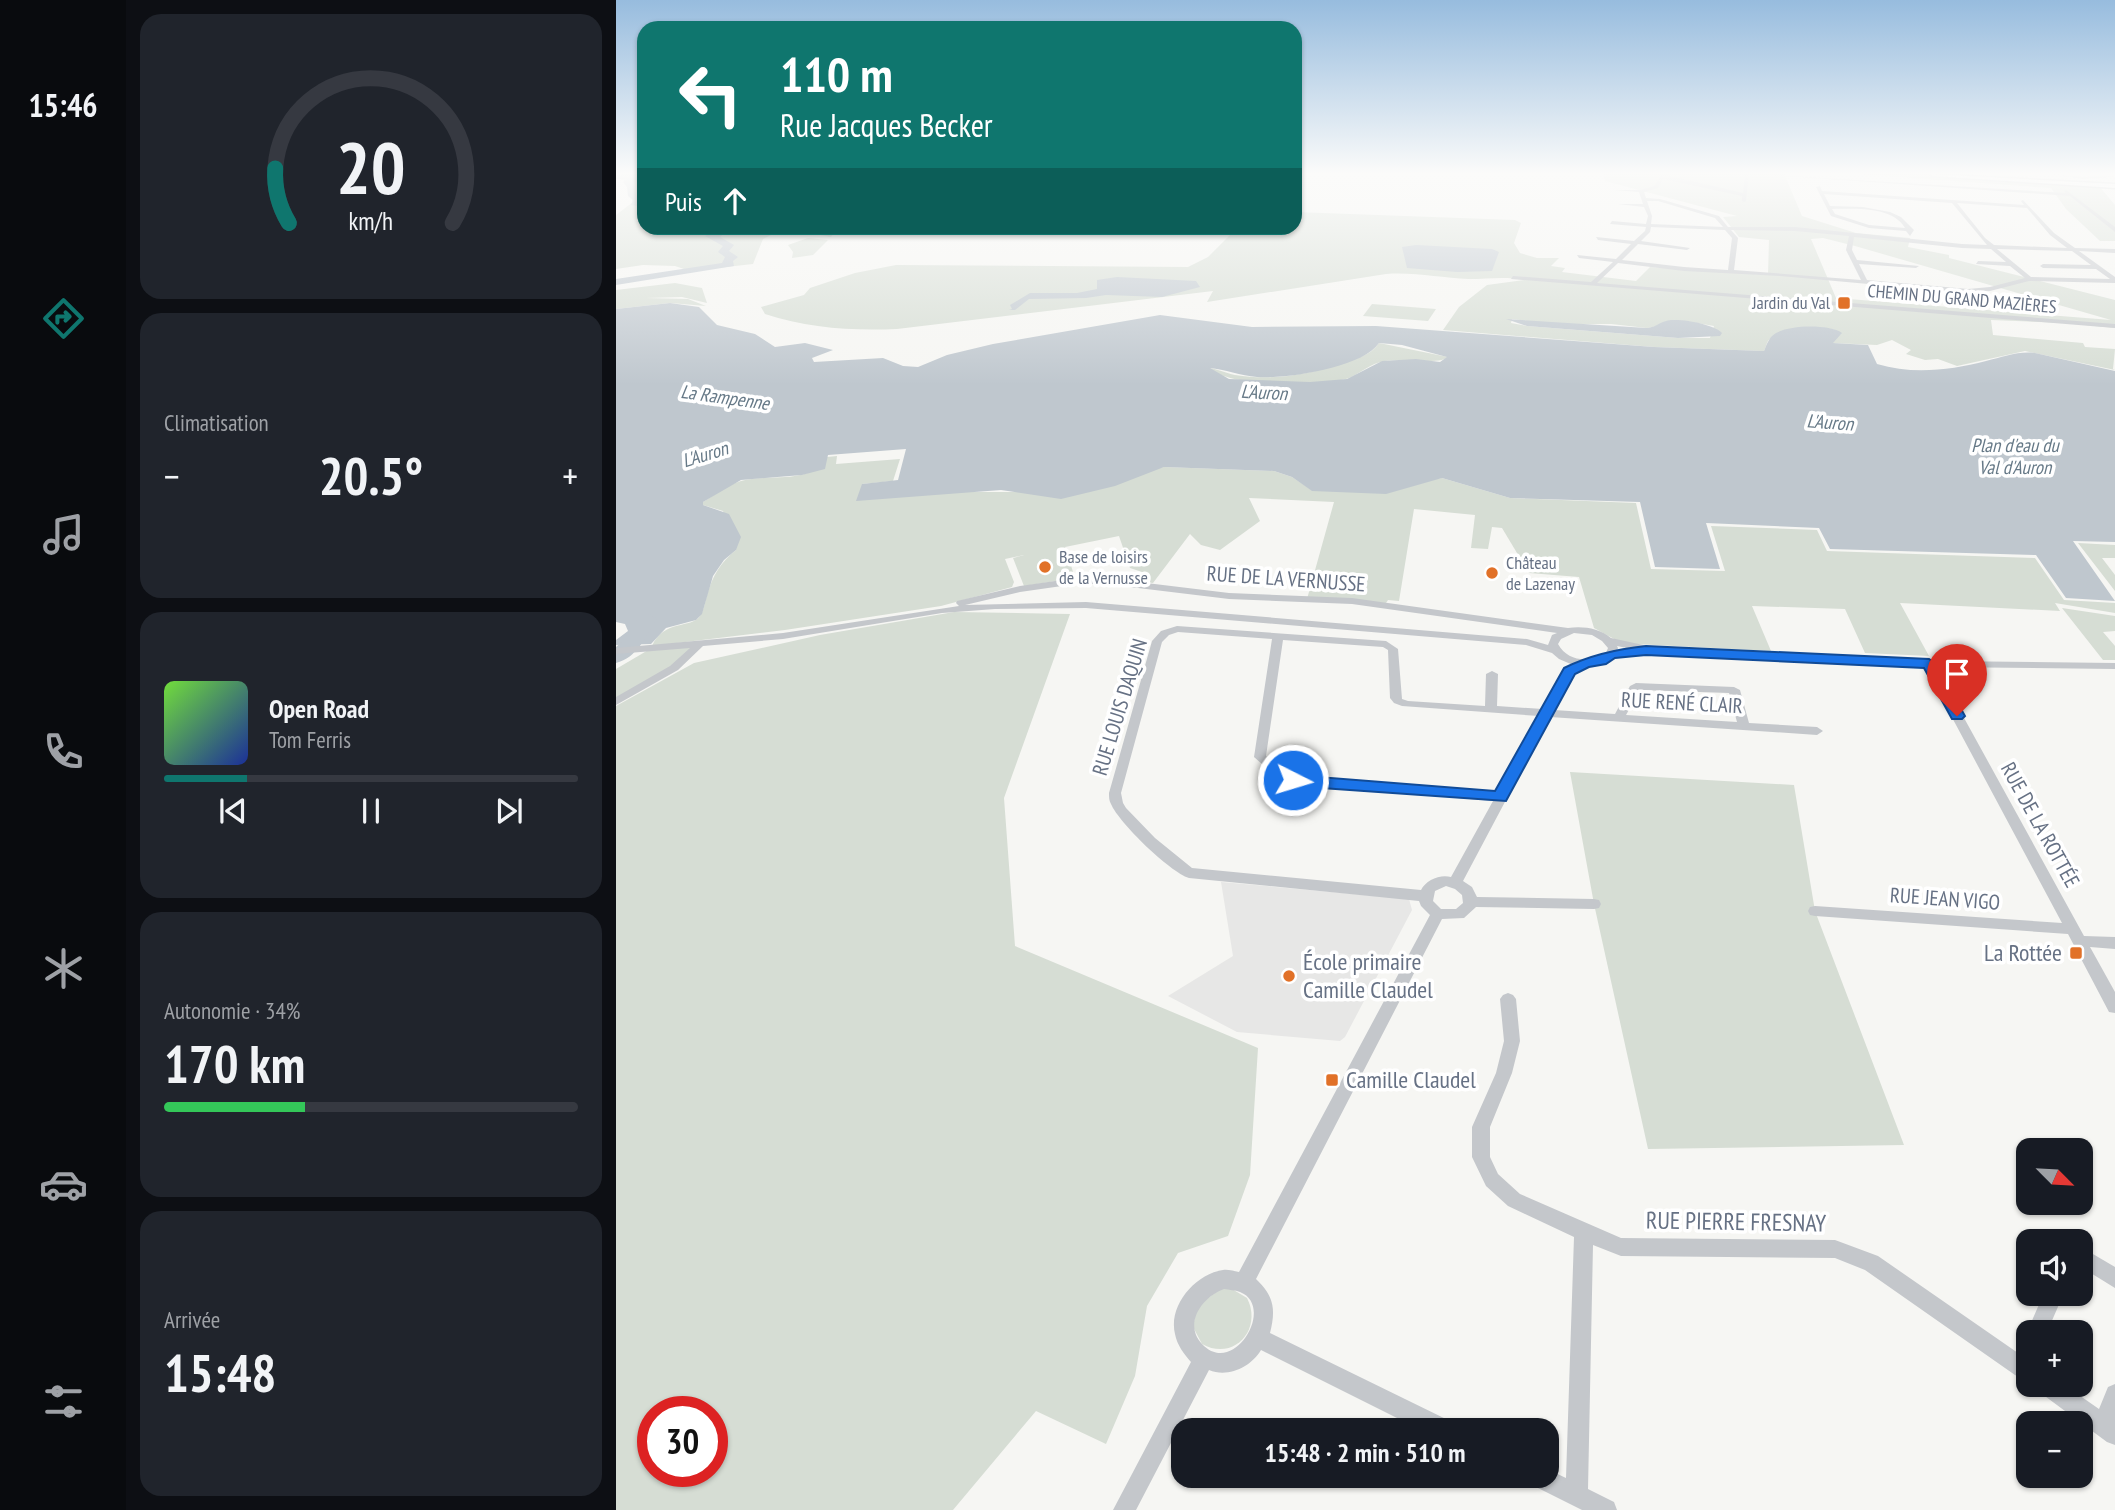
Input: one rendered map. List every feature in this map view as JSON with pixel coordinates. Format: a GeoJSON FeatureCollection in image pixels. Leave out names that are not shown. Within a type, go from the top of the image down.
{"type":"FeatureCollection","features":[{"type":"Feature","properties":{"kind":"street"},"geometry":{"type":"LineString","coordinates":[[1593,284],[1634,244]]}},
{"type":"Feature","properties":{"kind":"street"},"geometry":{"type":"LineString","coordinates":[[1651,244],[1687,248]]}},
{"type":"Feature","properties":{"kind":"street"},"geometry":{"type":"LineString","coordinates":[[1731,271],[1734,244]]}},
{"type":"Feature","properties":{"kind":"street"},"geometry":{"type":"LineString","coordinates":[[1850,244],[1865,282]]}},
{"type":"Feature","properties":{"kind":"street"},"geometry":{"type":"LineString","coordinates":[[1957,244],[2115,251]]}},
{"type":"Feature","properties":{"kind":"street"},"geometry":{"type":"LineString","coordinates":[[1989,244],[2029,279]]}},
{"type":"Feature","properties":{"kind":"street"},"geometry":{"type":"LineString","coordinates":[[2066,244],[2115,280]]}},
{"type":"Feature","properties":{"kind":"street"},"geometry":{"type":"LineString","coordinates":[[1578,256],[1979,290],[2029,279],[2115,280]]}},
{"type":"Feature","properties":{"kind":"street"},"geometry":{"type":"LineString","coordinates":[[1856,262],[1916,266]]}},
{"type":"Feature","properties":{"kind":"street"},"geometry":{"type":"LineString","coordinates":[[1978,263],[2010,264]]}},
{"type":"Feature","properties":{"kind":"street"},"geometry":{"type":"LineString","coordinates":[[2043,266],[2095,267]]}},
{"type":"Feature","properties":{"kind":"street","name":"CHEMIN DU GRAND MAZIÈRES"},"geometry":{"type":"LineString","coordinates":[[1513,278],[2115,326]]}},
{"type":"Feature","properties":{"kind":"street","name":"RUE DE LA VERNUSSE"},"geometry":{"type":"LineString","coordinates":[[942,610],[1001,593],[1076,580],[1105,581],[1229,596],[1352,601],[1568,631],[1591,631],[1609,641],[1646,650]]}},
{"type":"Feature","properties":{"kind":"street"},"geometry":{"type":"LineString","coordinates":[[995,606],[993,600],[1001,593]]}},
{"type":"Feature","properties":{"kind":"street"},"geometry":{"type":"LineString","coordinates":[[616,651],[795,634],[942,610],[995,606],[1086,606],[1527,642],[1555,650],[1564,658],[1569,671]]}},
{"type":"Feature","properties":{"kind":"street","name":"RUE LOUIS DAQUIN"},"geometry":{"type":"LineString","coordinates":[[1425,896],[1189,873],[1179,868],[1116,803],[1115,793],[1157,641],[1165,633],[1177,629],[1386,644],[1393,649],[1398,701],[1545,714]]}},
{"type":"Feature","properties":{"kind":"street"},"geometry":{"type":"LineString","coordinates":[[1527,642],[1556,637],[1568,631]]}},
{"type":"Feature","properties":{"kind":"street"},"geometry":{"type":"LineString","coordinates":[[1278,637],[1260,757],[1284,777],[1293,780],[1500,797]]}},
{"type":"Feature","properties":{"kind":"street"},"geometry":{"type":"LineString","coordinates":[[1555,650],[1553,644],[1556,637]]}},
{"type":"Feature","properties":{"kind":"street"},"geometry":{"type":"LineString","coordinates":[[1609,641],[1613,648],[1611,655]]}},
{"type":"Feature","properties":{"kind":"street"},"geometry":{"type":"LineString","coordinates":[[616,702],[674,668],[699,645]]}},
{"type":"Feature","properties":{"kind":"street"},"geometry":{"type":"LineString","coordinates":[[1455,883],[1569,671],[1585,663],[1601,661],[1611,655],[1646,650],[1929,664],[2115,666]]}},
{"type":"Feature","properties":{"kind":"street"},"geometry":{"type":"LineString","coordinates":[[1564,658],[1585,663]]}},
{"type":"Feature","properties":{"kind":"street","name":"RUE DE LA ROTTÉE"},"geometry":{"type":"LineString","coordinates":[[1929,664],[2115,1007]]}},
{"type":"Feature","properties":{"kind":"street"},"geometry":{"type":"LineString","coordinates":[[1490,710],[1492,674]]}},
{"type":"Feature","properties":{"kind":"street"},"geometry":{"type":"LineString","coordinates":[[1618,719],[1636,685],[1734,690],[1744,726]]}},
{"type":"Feature","properties":{"kind":"street","name":"RUE RENÉ CLAIR"},"geometry":{"type":"LineString","coordinates":[[1545,714],[1817,731]]}},
{"type":"Feature","properties":{"kind":"street"},"geometry":{"type":"LineString","coordinates":[[1455,883],[1469,893],[1471,902],[1466,910],[1459,914],[1438,914],[1429,908],[1425,896],[1434,884],[1455,883]]}},
{"type":"Feature","properties":{"kind":"street"},"geometry":{"type":"LineString","coordinates":[[1471,902],[1594,904]]}},
{"type":"Feature","properties":{"kind":"street","name":"RUE JEAN VIGO"},"geometry":{"type":"LineString","coordinates":[[1815,911],[2076,935],[2115,943]]}},
{"type":"Feature","properties":{"kind":"street"},"geometry":{"type":"LineString","coordinates":[[1244,1282],[1438,914]]}},
{"type":"Feature","properties":{"kind":"street","name":"RUE PIERRE FRESNAY"},"geometry":{"type":"LineString","coordinates":[[1508,999],[1512,1041],[1504,1073],[1481,1127],[1481,1157],[1492,1180],[1514,1200],[1621,1247],[1835,1250],[1871,1263],[2016,1357]]}},
{"type":"Feature","properties":{"kind":"street"},"geometry":{"type":"LineString","coordinates":[[1577,1496],[1584,1232]]}},
{"type":"Feature","properties":{"kind":"street"},"geometry":{"type":"LineString","coordinates":[[2093,1264],[2115,1278]]}},
{"type":"Feature","properties":{"kind":"street"},"geometry":{"type":"LineString","coordinates":[[1234,1279],[1244,1282],[1254,1289],[1262,1300],[1265,1313],[1260,1339],[1239,1358],[1227,1363],[1204,1359],[1194,1352],[1187,1341],[1185,1315],[1189,1303],[1204,1286],[1213,1281],[1234,1279]]}},
{"type":"Feature","properties":{"kind":"street"},"geometry":{"type":"LineString","coordinates":[[1260,1339],[1420,1418]]}},
{"type":"Feature","properties":{"kind":"street"},"geometry":{"type":"LineString","coordinates":[[1124,1510],[1204,1359]]}},
{"type":"Feature","properties":{"kind":"street"},"geometry":{"type":"LineString","coordinates":[[2063,1397],[2109,1430],[2115,1394]]}},
{"type":"Feature","properties":{"kind":"street"},"geometry":{"type":"LineString","coordinates":[[1559,1487],[1606,1510]]}},
{"type":"Feature","properties":{"kind":"shaded area"},"geometry":{"type":"Polygon","coordinates":[[[616,244],[761,244],[753,264],[690,271],[675,266],[643,265],[616,269],[616,244]]]}},
{"type":"Feature","properties":{"kind":"shaded area"},"geometry":{"type":"Polygon","coordinates":[[[824,244],[813,255],[792,258],[793,252],[788,245],[824,244]]]}},
{"type":"Feature","properties":{"kind":"shaded area"},"geometry":{"type":"Polygon","coordinates":[[[1221,244],[1515,244],[1520,253],[1537,258],[1559,258],[1551,266],[1565,268],[1562,272],[1636,281],[1650,267],[1768,275],[1769,244],[1813,244],[1836,298],[2111,320],[1849,244],[1909,244],[1908,247],[1949,255],[1949,258],[2115,300],[2115,328],[1991,320],[1993,335],[2083,343],[2085,347],[2115,349],[2115,370],[2025,351],[1957,366],[1938,359],[1925,360],[1906,354],[1911,350],[1892,340],[1877,345],[1833,343],[1831,341],[1841,334],[1835,330],[1816,327],[1782,332],[1768,341],[1764,351],[1654,347],[1443,330],[1459,307],[1487,285],[1524,280],[1510,278],[1469,279],[1386,274],[1207,302],[1213,291],[897,329],[846,329],[814,325],[765,314],[761,307],[804,295],[810,288],[855,273],[896,265],[1188,267],[1208,257],[1221,244]],[[1512,319],[1511,323],[1678,338],[1710,338],[1714,326],[1685,321],[1647,328],[1611,324],[1550,324],[1512,319]]]}},
{"type":"Feature","properties":{"kind":"shaded area"},"geometry":{"type":"Polygon","coordinates":[[[675,283],[702,288],[707,303],[682,297],[646,298],[688,299],[706,306],[670,303],[616,309],[616,290],[675,283]]]}},
{"type":"Feature","properties":{"kind":"shaded area"},"geometry":{"type":"Polygon","coordinates":[[[1372,304],[1436,309],[1428,321],[1363,316],[1372,304]]]}},
{"type":"Feature","properties":{"kind":"shaded area"},"geometry":{"type":"Polygon","coordinates":[[[1379,343],[1448,357],[1428,361],[1385,361],[1346,379],[1295,384],[1235,379],[1220,375],[1209,368],[1249,377],[1289,376],[1358,358],[1372,351],[1379,343]]]}},
{"type":"Feature","properties":{"kind":"shaded area"},"geometry":{"type":"Polygon","coordinates":[[[837,456],[836,464],[900,459],[893,481],[862,484],[965,492],[1022,492],[1164,467],[1274,471],[1292,477],[1313,491],[1442,478],[1510,498],[1636,503],[1651,569],[1725,571],[1711,526],[1817,530],[1827,551],[2035,558],[2064,600],[2115,603],[2115,613],[2055,603],[2060,611],[1900,603],[1929,656],[1865,653],[1845,609],[1752,606],[1771,651],[1635,644],[1616,640],[1594,628],[1579,577],[1529,573],[1502,528],[1492,527],[1488,549],[1471,548],[1475,515],[1414,509],[1399,601],[1388,600],[1384,606],[1307,599],[1334,502],[1249,498],[1260,521],[1220,550],[1201,545],[1190,534],[1153,583],[1138,581],[1142,572],[1130,568],[1119,536],[1065,547],[1075,578],[1024,586],[1013,558],[1024,555],[1005,559],[1014,582],[1012,587],[941,606],[785,630],[652,646],[663,632],[700,616],[715,575],[736,550],[723,511],[703,505],[703,502],[736,483],[800,475],[820,466],[827,457],[837,456]]]}},
{"type":"Feature","properties":{"kind":"shaded area"},"geometry":{"type":"Polygon","coordinates":[[[2078,543],[2115,545],[2115,558],[2102,558],[2115,575],[2115,591],[2078,543]]]}},
{"type":"Feature","properties":{"kind":"shaded area"},"geometry":{"type":"Polygon","coordinates":[[[2062,608],[2115,616],[2115,631],[2103,632],[2115,646],[2115,660],[2103,660],[2062,608]]]}},
{"type":"Feature","properties":{"kind":"shaded area"},"geometry":{"type":"Polygon","coordinates":[[[954,612],[1070,614],[1004,798],[1015,946],[1258,1048],[1250,1175],[1228,1236],[1178,1253],[1147,1306],[1135,1376],[1106,1444],[1036,1411],[953,1510],[616,1510],[616,706],[694,663],[820,635],[954,612]]]}},
{"type":"Feature","properties":{"kind":"shaded area"},"geometry":{"type":"Polygon","coordinates":[[[699,645],[674,668],[616,702],[616,669],[650,649],[699,645]]]}},
{"type":"Feature","properties":{"kind":"shaded area"},"geometry":{"type":"Polygon","coordinates":[[[1570,772],[1794,785],[1815,911],[1904,1145],[1648,1149],[1594,904],[1570,772]]]}},
{"type":"Feature","properties":{"kind":"shaded area","name":"École primaire Camille Claudel"},"geometry":{"type":"Polygon","coordinates":[[[1221,882],[1409,899],[1412,910],[1345,1037],[1340,1041],[1237,1032],[1168,996],[1233,956],[1221,882]]]}},
{"type":"Feature","properties":{"kind":"shaded area"},"geometry":{"type":"Polygon","coordinates":[[[1222,1288],[1232,1289],[1247,1298],[1251,1310],[1248,1331],[1235,1346],[1225,1349],[1202,1344],[1193,1327],[1197,1306],[1222,1288]]]}},
{"type":"Feature","properties":{"kind":"water"},"geometry":{"type":"Polygon","coordinates":[[[1416,245],[1492,249],[1499,252],[1492,271],[1457,272],[1407,268],[1402,247],[1416,245]]]}},
{"type":"Feature","properties":{"kind":"water"},"geometry":{"type":"Polygon","coordinates":[[[1117,277],[1196,281],[1200,287],[1162,297],[1106,295],[1029,299],[1015,310],[1009,310],[1012,309],[1010,305],[1030,293],[1077,293],[1097,289],[1097,280],[1117,277]]]}},
{"type":"Feature","properties":{"kind":"water","name":"Plan d'eau du Val d'Auron"},"geometry":{"type":"Polygon","coordinates":[[[670,303],[699,307],[717,325],[755,334],[775,347],[805,343],[833,350],[812,358],[814,362],[883,358],[903,366],[918,367],[947,355],[993,344],[1160,315],[1252,327],[1376,326],[1654,347],[1764,351],[1770,339],[1782,330],[1819,327],[1842,333],[1833,343],[1868,345],[1877,364],[1918,370],[1959,367],[2017,354],[2035,353],[2115,371],[2115,542],[2073,541],[2115,601],[2066,598],[2036,555],[1830,549],[1819,528],[1706,523],[1720,569],[1655,567],[1640,502],[1510,498],[1442,478],[1386,494],[1312,491],[1292,477],[1274,471],[1164,467],[1115,486],[1061,499],[1001,490],[856,501],[862,484],[898,480],[906,449],[828,455],[825,469],[802,475],[741,480],[703,502],[703,505],[729,514],[741,537],[736,550],[724,560],[713,576],[702,614],[696,620],[666,628],[651,644],[616,645],[616,640],[628,631],[625,624],[616,622],[616,309],[670,303]],[[1379,343],[1357,359],[1304,374],[1251,376],[1210,368],[1229,379],[1310,382],[1347,379],[1382,361],[1416,359],[1440,362],[1447,357],[1402,345],[1379,343]]]}},
{"type":"Feature","properties":{"kind":"water"},"geometry":{"type":"Polygon","coordinates":[[[1506,319],[1647,328],[1668,320],[1684,320],[1703,324],[1722,333],[1720,336],[1678,338],[1527,326],[1506,319]]]}},
{"type":"Feature","properties":{"kind":"waterway","name":"La Rampenne"},"geometry":{"type":"LineString","coordinates":[[616,282],[728,265],[730,264],[726,261],[733,257],[723,252],[728,244]]}},
{"type":"Feature","properties":{"kind":"waterway","name":"L'Auron"},"geometry":{"type":"LineString","coordinates":[[616,657],[631,645],[647,619]]}},
{"type":"Feature","properties":{"kind":"place","name":"Jardin du Val"},"geometry":{"type":"Point","coordinates":[1844,303]}},
{"type":"Feature","properties":{"kind":"place","name":"Base de loisirs de la Vernusse"},"geometry":{"type":"Point","coordinates":[1045,567]}},
{"type":"Feature","properties":{"kind":"place","name":"Château de Lazenay"},"geometry":{"type":"Point","coordinates":[1492,573]}},
{"type":"Feature","properties":{"kind":"place","name":"La Rottée"},"geometry":{"type":"Point","coordinates":[2076,953]}},
{"type":"Feature","properties":{"kind":"place","name":"École primaire Camille Claudel"},"geometry":{"type":"Point","coordinates":[1289,976]}},
{"type":"Feature","properties":{"kind":"place","name":"Camille Claudel"},"geometry":{"type":"Point","coordinates":[1332,1080]}},
{"type":"Feature","properties":{"kind":"route"},"geometry":{"type":"LineString","coordinates":[[1293,780],[1500,797],[1569,671],[1585,663],[1601,661],[1611,655],[1625,652],[1646,650],[1929,664],[1957,716]]}}]}
